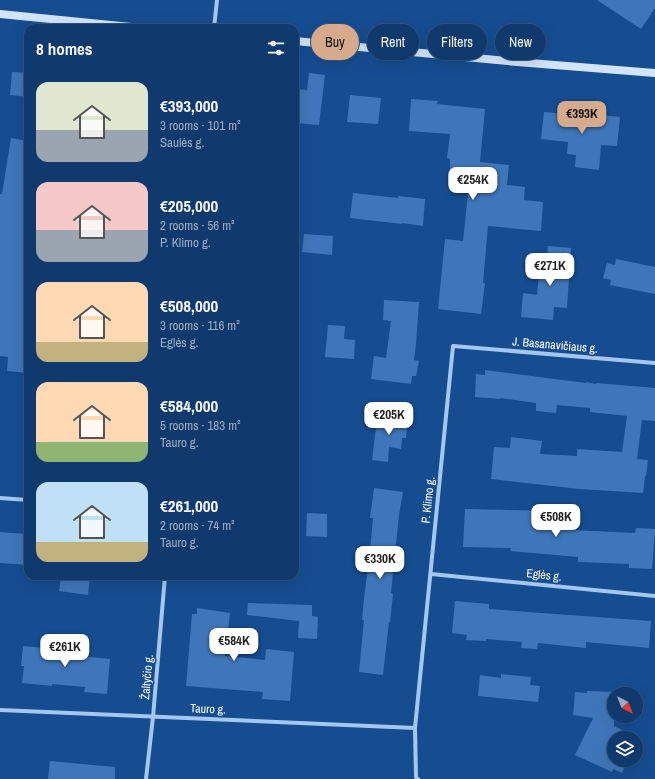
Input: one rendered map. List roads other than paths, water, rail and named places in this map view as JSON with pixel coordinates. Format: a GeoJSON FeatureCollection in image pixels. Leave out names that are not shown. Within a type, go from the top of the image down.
{"type":"FeatureCollection","features":[{"type":"Feature","properties":{"kind":"main road"},"geometry":{"type":"LineString","coordinates":[[0,14],[101,24]]}},
{"type":"Feature","properties":{"kind":"main road"},"geometry":{"type":"LineString","coordinates":[[299,41],[655,73]]}},
{"type":"Feature","properties":{"kind":"street"},"geometry":{"type":"LineString","coordinates":[[214,24],[217,0]]}},
{"type":"Feature","properties":{"kind":"street","name":"J. Basanavičiaus g."},"geometry":{"type":"LineString","coordinates":[[453,346],[655,363]]}},
{"type":"Feature","properties":{"kind":"street","name":"P. Klimo g."},"geometry":{"type":"LineString","coordinates":[[418,779],[416,777],[415,728],[453,346]]}},
{"type":"Feature","properties":{"kind":"street"},"geometry":{"type":"LineString","coordinates":[[0,498],[24,500]]}},
{"type":"Feature","properties":{"kind":"street","name":"Eglės g."},"geometry":{"type":"LineString","coordinates":[[431,574],[655,596]]}},
{"type":"Feature","properties":{"kind":"street","name":"Žaltyčio g."},"geometry":{"type":"LineString","coordinates":[[146,779],[154,717],[165,580]]}},
{"type":"Feature","properties":{"kind":"street","name":"Tauro g."},"geometry":{"type":"LineString","coordinates":[[0,710],[415,728]]}}]}
